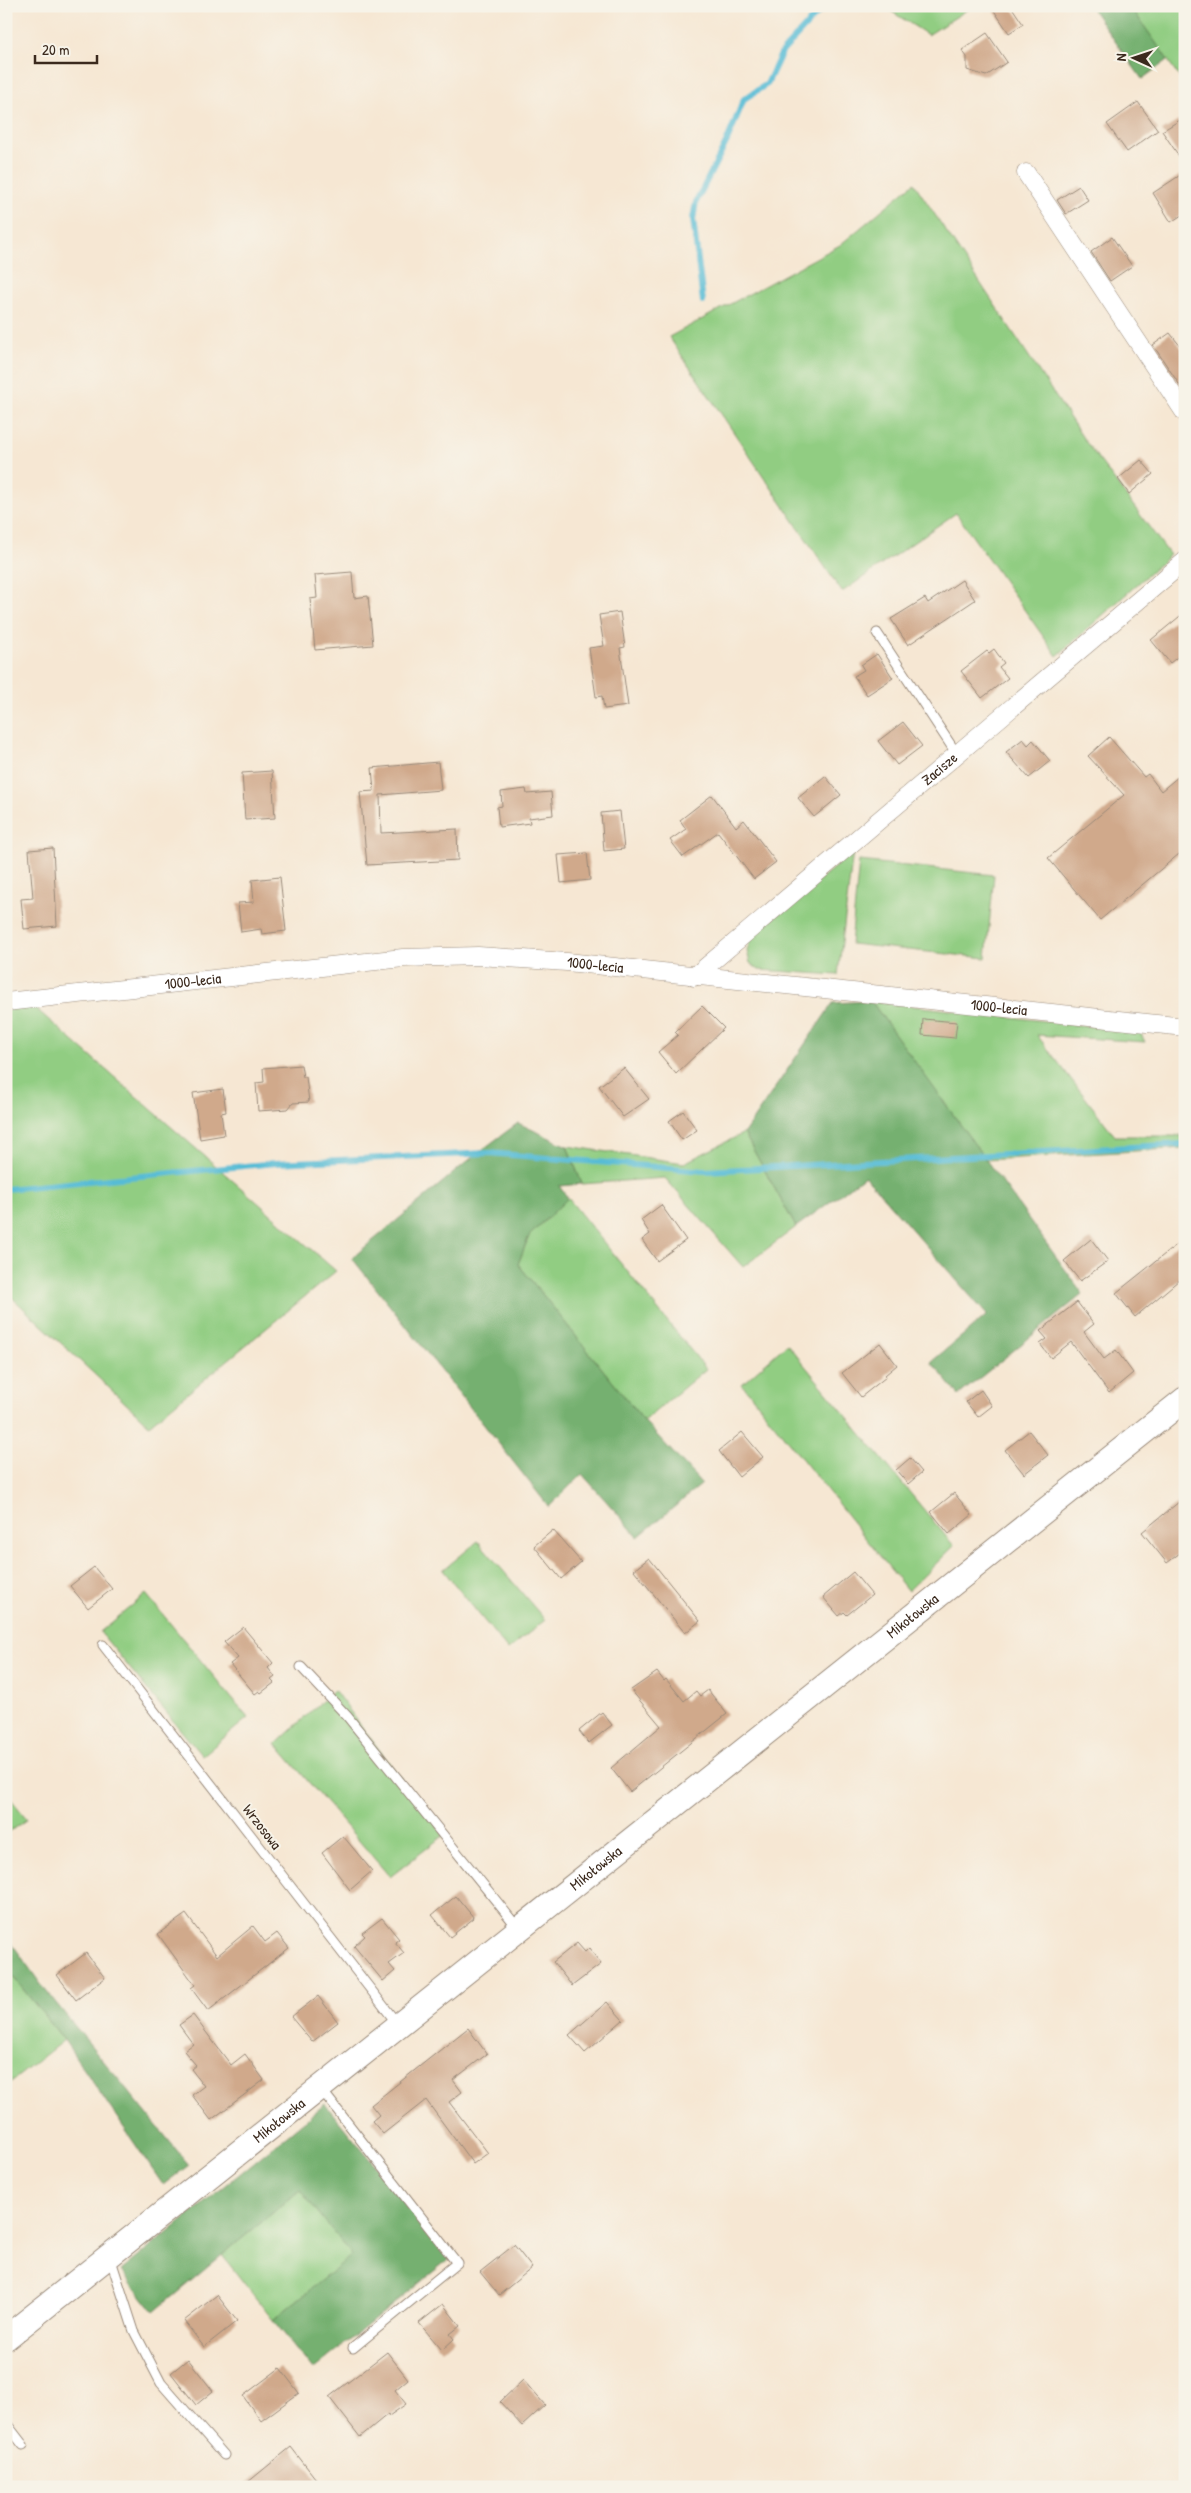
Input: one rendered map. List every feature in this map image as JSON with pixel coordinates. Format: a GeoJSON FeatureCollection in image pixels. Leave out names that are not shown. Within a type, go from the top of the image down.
{"type":"FeatureCollection","features":[{"type":"Feature","properties":{"kind":"main road","name":"Mikołowska"},"geometry":{"type":"LineString","coordinates":[[6,2338],[1183,1404]]}},
{"type":"Feature","properties":{"kind":"street"},"geometry":{"type":"LineString","coordinates":[[1026,174],[1185,413]]}},
{"type":"Feature","properties":{"kind":"street","name":"Zacisze"},"geometry":{"type":"LineString","coordinates":[[694,976],[1185,561]]}},
{"type":"Feature","properties":{"kind":"street","name":"1000-lecia"},"geometry":{"type":"LineString","coordinates":[[6,1002],[403,958],[478,956],[567,962],[1185,1027]]}},
{"type":"Feature","properties":{"kind":"lane"},"geometry":{"type":"LineString","coordinates":[[877,633],[956,754]]}},
{"type":"Feature","properties":{"kind":"lane","name":"Wrzosowa"},"geometry":{"type":"LineString","coordinates":[[103,1644],[399,2026]]}},
{"type":"Feature","properties":{"kind":"lane"},"geometry":{"type":"LineString","coordinates":[[301,1667],[347,1716],[519,1930]]}},
{"type":"Feature","properties":{"kind":"lane"},"geometry":{"type":"LineString","coordinates":[[321,2088],[457,2263],[353,2348]]}},
{"type":"Feature","properties":{"kind":"lane"},"geometry":{"type":"LineString","coordinates":[[110,2256],[134,2332],[161,2383],[224,2455]]}},
{"type":"Feature","properties":{"kind":"lane"},"geometry":{"type":"LineString","coordinates":[[6,2423],[23,2444]]}},
{"type":"Feature","properties":{"kind":"green space"},"geometry":{"type":"Polygon","coordinates":[[[883,6],[973,6],[928,35],[883,6]]]}},
{"type":"Feature","properties":{"kind":"green space"},"geometry":{"type":"Polygon","coordinates":[[[1090,6],[1130,6],[1168,60],[1142,79],[1090,6]]]}},
{"type":"Feature","properties":{"kind":"green space"},"geometry":{"type":"Polygon","coordinates":[[[1130,6],[1185,6],[1185,85],[1130,6]]]}},
{"type":"Feature","properties":{"kind":"green space"},"geometry":{"type":"Polygon","coordinates":[[[914,183],[1083,438],[1170,555],[1057,656],[956,513],[842,592],[669,337],[840,245],[914,183]]]}},
{"type":"Feature","properties":{"kind":"green space"},"geometry":{"type":"Polygon","coordinates":[[[853,852],[838,975],[759,970],[750,963],[747,951],[751,936],[853,852]]]}},
{"type":"Feature","properties":{"kind":"green space"},"geometry":{"type":"Polygon","coordinates":[[[859,861],[994,875],[986,958],[851,944],[859,861]]]}},
{"type":"Feature","properties":{"kind":"green space"},"geometry":{"type":"Polygon","coordinates":[[[871,1001],[1140,1032],[1145,1042],[1037,1035],[1115,1136],[1185,1136],[1185,1148],[985,1160],[871,1001]]]}},
{"type":"Feature","properties":{"kind":"green space"},"geometry":{"type":"Polygon","coordinates":[[[871,1001],[1083,1294],[959,1395],[931,1362],[987,1315],[865,1176],[796,1227],[744,1133],[833,1003],[871,1001]]]}},
{"type":"Feature","properties":{"kind":"green space"},"geometry":{"type":"Polygon","coordinates":[[[33,1006],[336,1271],[149,1425],[6,1292],[6,1009],[33,1006]]]}},
{"type":"Feature","properties":{"kind":"green space"},"geometry":{"type":"Polygon","coordinates":[[[518,1123],[567,1146],[582,1184],[559,1186],[568,1198],[529,1236],[518,1264],[644,1421],[702,1484],[638,1537],[582,1474],[549,1507],[352,1258],[475,1155],[518,1123]]]}},
{"type":"Feature","properties":{"kind":"green space"},"geometry":{"type":"Polygon","coordinates":[[[744,1133],[796,1227],[743,1267],[665,1178],[582,1184],[567,1146],[684,1163],[744,1133]]]}},
{"type":"Feature","properties":{"kind":"green space"},"geometry":{"type":"Polygon","coordinates":[[[568,1198],[706,1369],[644,1421],[518,1264],[529,1236],[568,1198]]]}},
{"type":"Feature","properties":{"kind":"green space"},"geometry":{"type":"Polygon","coordinates":[[[787,1344],[954,1546],[908,1591],[742,1384],[787,1344]]]}},
{"type":"Feature","properties":{"kind":"green space"},"geometry":{"type":"Polygon","coordinates":[[[478,1541],[545,1620],[508,1650],[443,1570],[478,1541]]]}},
{"type":"Feature","properties":{"kind":"green space"},"geometry":{"type":"Polygon","coordinates":[[[146,1594],[248,1718],[202,1756],[100,1632],[146,1594]]]}},
{"type":"Feature","properties":{"kind":"green space"},"geometry":{"type":"Polygon","coordinates":[[[334,1690],[444,1835],[390,1877],[276,1744],[334,1690]]]}},
{"type":"Feature","properties":{"kind":"green space"},"geometry":{"type":"Polygon","coordinates":[[[6,1793],[27,1819],[6,1834],[6,1793]]]}},
{"type":"Feature","properties":{"kind":"green space"},"geometry":{"type":"Polygon","coordinates":[[[6,1935],[42,1986],[189,2165],[163,2185],[64,2040],[6,1968],[6,1935]]]}},
{"type":"Feature","properties":{"kind":"green space"},"geometry":{"type":"Polygon","coordinates":[[[6,1968],[64,2040],[6,2086],[6,1968]]]}},
{"type":"Feature","properties":{"kind":"green space"},"geometry":{"type":"Polygon","coordinates":[[[325,2104],[450,2258],[313,2370],[273,2320],[352,2255],[300,2190],[154,2312],[121,2271],[325,2104]]]}},
{"type":"Feature","properties":{"kind":"green space"},"geometry":{"type":"Polygon","coordinates":[[[300,2190],[353,2255],[273,2320],[222,2255],[300,2190]]]}},
{"type":"Feature","properties":{"kind":"building"},"geometry":{"type":"Polygon","coordinates":[[[991,6],[1011,6],[1023,24],[1009,33],[991,6]]]}},
{"type":"Feature","properties":{"kind":"building"},"geometry":{"type":"Polygon","coordinates":[[[987,33],[1007,62],[986,76],[967,70],[967,57],[962,50],[987,33]]]}},
{"type":"Feature","properties":{"kind":"building"},"geometry":{"type":"Polygon","coordinates":[[[1138,102],[1158,130],[1127,152],[1107,124],[1138,102]]]}},
{"type":"Feature","properties":{"kind":"building"},"geometry":{"type":"Polygon","coordinates":[[[1185,117],[1185,165],[1162,131],[1185,117]]]}},
{"type":"Feature","properties":{"kind":"building"},"geometry":{"type":"Polygon","coordinates":[[[1185,172],[1185,213],[1171,222],[1153,193],[1185,172]]]}},
{"type":"Feature","properties":{"kind":"building"},"geometry":{"type":"Polygon","coordinates":[[[1079,186],[1088,200],[1066,214],[1057,200],[1079,186]]]}},
{"type":"Feature","properties":{"kind":"building"},"geometry":{"type":"Polygon","coordinates":[[[1112,237],[1132,266],[1110,281],[1091,252],[1112,237]]]}},
{"type":"Feature","properties":{"kind":"building"},"geometry":{"type":"Polygon","coordinates":[[[1170,333],[1185,352],[1185,393],[1153,345],[1170,333]]]}},
{"type":"Feature","properties":{"kind":"building"},"geometry":{"type":"Polygon","coordinates":[[[1141,460],[1153,474],[1129,494],[1118,479],[1141,460]]]}},
{"type":"Feature","properties":{"kind":"building"},"geometry":{"type":"Polygon","coordinates":[[[352,572],[354,598],[368,596],[373,645],[315,650],[310,599],[317,598],[315,575],[352,572]]]}},
{"type":"Feature","properties":{"kind":"building"},"geometry":{"type":"Polygon","coordinates":[[[962,580],[975,600],[908,645],[891,619],[925,598],[928,603],[962,580]]]}},
{"type":"Feature","properties":{"kind":"building"},"geometry":{"type":"Polygon","coordinates":[[[620,612],[625,647],[620,648],[628,706],[604,709],[602,696],[596,697],[589,648],[604,646],[599,615],[620,612]]]}},
{"type":"Feature","properties":{"kind":"building"},"geometry":{"type":"Polygon","coordinates":[[[1185,612],[1185,651],[1170,663],[1151,640],[1185,612]]]}},
{"type":"Feature","properties":{"kind":"building"},"geometry":{"type":"Polygon","coordinates":[[[994,649],[1004,663],[999,667],[1008,678],[982,698],[961,671],[987,651],[989,653],[994,649]]]}},
{"type":"Feature","properties":{"kind":"building"},"geometry":{"type":"Polygon","coordinates":[[[877,654],[893,678],[867,695],[854,676],[864,670],[861,665],[877,654]]]}},
{"type":"Feature","properties":{"kind":"building"},"geometry":{"type":"Polygon","coordinates":[[[903,722],[922,746],[897,765],[878,741],[903,722]]]}},
{"type":"Feature","properties":{"kind":"building"},"geometry":{"type":"Polygon","coordinates":[[[1109,737],[1144,777],[1148,774],[1161,791],[1185,771],[1185,849],[1100,920],[1048,858],[1124,795],[1088,756],[1109,737]]]}},
{"type":"Feature","properties":{"kind":"building"},"geometry":{"type":"Polygon","coordinates":[[[1023,739],[1028,745],[1033,740],[1050,761],[1029,778],[1006,752],[1023,739]]]}},
{"type":"Feature","properties":{"kind":"building"},"geometry":{"type":"Polygon","coordinates":[[[438,762],[441,790],[380,795],[381,833],[457,829],[458,860],[367,865],[360,792],[374,791],[372,768],[438,762]]]}},
{"type":"Feature","properties":{"kind":"building"},"geometry":{"type":"Polygon","coordinates":[[[272,771],[275,818],[245,820],[242,773],[272,771]]]}},
{"type":"Feature","properties":{"kind":"building"},"geometry":{"type":"Polygon","coordinates":[[[825,776],[841,795],[814,817],[798,798],[825,776]]]}},
{"type":"Feature","properties":{"kind":"building"},"geometry":{"type":"Polygon","coordinates":[[[526,789],[527,794],[551,792],[553,815],[529,818],[530,823],[499,827],[497,807],[502,806],[501,792],[526,789]]]}},
{"type":"Feature","properties":{"kind":"building"},"geometry":{"type":"Polygon","coordinates":[[[712,795],[736,827],[744,820],[776,862],[754,879],[718,832],[683,857],[670,840],[686,829],[680,820],[712,795]]]}},
{"type":"Feature","properties":{"kind":"building"},"geometry":{"type":"Polygon","coordinates":[[[620,811],[624,849],[604,851],[601,813],[620,811]]]}},
{"type":"Feature","properties":{"kind":"building"},"geometry":{"type":"Polygon","coordinates":[[[53,848],[57,926],[24,929],[21,899],[33,898],[29,850],[53,848]]]}},
{"type":"Feature","properties":{"kind":"building"},"geometry":{"type":"Polygon","coordinates":[[[587,853],[590,880],[561,883],[558,855],[587,853]]]}},
{"type":"Feature","properties":{"kind":"building"},"geometry":{"type":"Polygon","coordinates":[[[280,877],[286,931],[262,934],[261,929],[241,932],[238,903],[254,902],[252,880],[280,877]]]}},
{"type":"Feature","properties":{"kind":"building"},"geometry":{"type":"Polygon","coordinates":[[[702,1006],[724,1028],[676,1074],[658,1052],[678,1035],[675,1032],[702,1006]]]}},
{"type":"Feature","properties":{"kind":"building"},"geometry":{"type":"Polygon","coordinates":[[[923,1019],[957,1022],[955,1038],[922,1035],[923,1019]]]}},
{"type":"Feature","properties":{"kind":"building"},"geometry":{"type":"Polygon","coordinates":[[[301,1065],[303,1077],[306,1077],[309,1102],[293,1103],[288,1109],[258,1111],[256,1083],[264,1082],[263,1068],[301,1065]]]}},
{"type":"Feature","properties":{"kind":"building"},"geometry":{"type":"Polygon","coordinates":[[[624,1068],[649,1099],[623,1117],[599,1086],[624,1068]]]}},
{"type":"Feature","properties":{"kind":"building"},"geometry":{"type":"Polygon","coordinates":[[[223,1089],[226,1112],[221,1113],[224,1135],[200,1139],[193,1093],[223,1089]]]}},
{"type":"Feature","properties":{"kind":"building"},"geometry":{"type":"Polygon","coordinates":[[[683,1111],[697,1130],[682,1140],[669,1121],[683,1111]]]}},
{"type":"Feature","properties":{"kind":"building"},"geometry":{"type":"Polygon","coordinates":[[[661,1205],[686,1240],[657,1261],[642,1240],[650,1234],[641,1220],[661,1205]]]}},
{"type":"Feature","properties":{"kind":"building"},"geometry":{"type":"Polygon","coordinates":[[[1185,1238],[1185,1275],[1135,1317],[1116,1293],[1185,1238]]]}},
{"type":"Feature","properties":{"kind":"building"},"geometry":{"type":"Polygon","coordinates":[[[1091,1239],[1108,1261],[1080,1281],[1064,1261],[1091,1239]]]}},
{"type":"Feature","properties":{"kind":"building"},"geometry":{"type":"Polygon","coordinates":[[[1077,1302],[1094,1324],[1084,1332],[1104,1359],[1116,1350],[1133,1373],[1109,1393],[1071,1342],[1051,1358],[1040,1344],[1047,1339],[1040,1331],[1077,1302]]]}},
{"type":"Feature","properties":{"kind":"building"},"geometry":{"type":"Polygon","coordinates":[[[880,1343],[897,1365],[885,1375],[886,1377],[861,1397],[842,1373],[880,1343]]]}},
{"type":"Feature","properties":{"kind":"building"},"geometry":{"type":"Polygon","coordinates":[[[981,1390],[992,1406],[978,1417],[966,1402],[981,1390]]]}},
{"type":"Feature","properties":{"kind":"building"},"geometry":{"type":"Polygon","coordinates":[[[1029,1431],[1048,1455],[1024,1474],[1005,1450],[1029,1431]]]}},
{"type":"Feature","properties":{"kind":"building"},"geometry":{"type":"Polygon","coordinates":[[[742,1432],[763,1457],[739,1477],[719,1451],[742,1432]]]}},
{"type":"Feature","properties":{"kind":"building"},"geometry":{"type":"Polygon","coordinates":[[[910,1458],[922,1472],[908,1484],[896,1470],[910,1458]]]}},
{"type":"Feature","properties":{"kind":"building"},"geometry":{"type":"Polygon","coordinates":[[[954,1493],[972,1515],[949,1534],[931,1512],[954,1493]]]}},
{"type":"Feature","properties":{"kind":"building"},"geometry":{"type":"Polygon","coordinates":[[[1185,1497],[1185,1549],[1167,1563],[1142,1532],[1185,1497]]]}},
{"type":"Feature","properties":{"kind":"building"},"geometry":{"type":"Polygon","coordinates":[[[553,1530],[581,1562],[561,1579],[534,1546],[553,1530]]]}},
{"type":"Feature","properties":{"kind":"building"},"geometry":{"type":"Polygon","coordinates":[[[649,1558],[700,1621],[685,1633],[634,1570],[649,1558]]]}},
{"type":"Feature","properties":{"kind":"building"},"geometry":{"type":"Polygon","coordinates":[[[94,1567],[112,1589],[88,1608],[70,1586],[94,1567]]]}},
{"type":"Feature","properties":{"kind":"building"},"geometry":{"type":"Polygon","coordinates":[[[853,1572],[872,1595],[847,1615],[844,1612],[839,1616],[823,1597],[853,1572]]]}},
{"type":"Feature","properties":{"kind":"building"},"geometry":{"type":"Polygon","coordinates":[[[243,1627],[273,1663],[268,1668],[275,1677],[271,1680],[274,1683],[261,1693],[259,1691],[255,1694],[230,1664],[238,1658],[224,1642],[243,1627]]]}},
{"type":"Feature","properties":{"kind":"building"},"geometry":{"type":"Polygon","coordinates":[[[657,1672],[664,1681],[666,1679],[684,1701],[696,1691],[700,1696],[708,1690],[727,1714],[630,1792],[611,1768],[661,1726],[631,1690],[657,1672]]]}},
{"type":"Feature","properties":{"kind":"building"},"geometry":{"type":"Polygon","coordinates":[[[602,1712],[612,1725],[589,1743],[579,1731],[602,1712]]]}},
{"type":"Feature","properties":{"kind":"building"},"geometry":{"type":"Polygon","coordinates":[[[343,1836],[372,1871],[350,1890],[322,1853],[343,1836]]]}},
{"type":"Feature","properties":{"kind":"building"},"geometry":{"type":"Polygon","coordinates":[[[456,1896],[474,1918],[450,1937],[432,1915],[456,1896]]]}},
{"type":"Feature","properties":{"kind":"building"},"geometry":{"type":"Polygon","coordinates":[[[186,1914],[217,1956],[253,1926],[265,1942],[277,1933],[289,1948],[208,2011],[191,1988],[195,1985],[158,1934],[186,1914]]]}},
{"type":"Feature","properties":{"kind":"building"},"geometry":{"type":"Polygon","coordinates":[[[382,1918],[399,1939],[395,1942],[404,1953],[389,1964],[395,1971],[383,1981],[354,1946],[365,1936],[362,1933],[382,1918]]]}},
{"type":"Feature","properties":{"kind":"building"},"geometry":{"type":"Polygon","coordinates":[[[577,1943],[585,1952],[589,1948],[601,1964],[572,1986],[553,1962],[577,1943]]]}},
{"type":"Feature","properties":{"kind":"building"},"geometry":{"type":"Polygon","coordinates":[[[86,1953],[105,1978],[76,2000],[57,1975],[86,1953]]]}},
{"type":"Feature","properties":{"kind":"building"},"geometry":{"type":"Polygon","coordinates":[[[318,1996],[338,2022],[312,2042],[291,2017],[318,1996]]]}},
{"type":"Feature","properties":{"kind":"building"},"geometry":{"type":"Polygon","coordinates":[[[607,2002],[623,2020],[585,2053],[569,2035],[607,2002]]]}},
{"type":"Feature","properties":{"kind":"building"},"geometry":{"type":"Polygon","coordinates":[[[193,2015],[231,2065],[245,2054],[264,2080],[211,2120],[192,2095],[204,2086],[191,2069],[196,2065],[184,2051],[193,2044],[179,2025],[193,2015]]]}},
{"type":"Feature","properties":{"kind":"building"},"geometry":{"type":"Polygon","coordinates":[[[468,2028],[487,2054],[453,2080],[462,2092],[449,2102],[488,2153],[473,2164],[426,2100],[383,2134],[372,2121],[379,2115],[371,2105],[468,2028]]]}},
{"type":"Feature","properties":{"kind":"building"},"geometry":{"type":"Polygon","coordinates":[[[514,2245],[532,2268],[499,2295],[480,2272],[514,2245]]]}},
{"type":"Feature","properties":{"kind":"building"},"geometry":{"type":"Polygon","coordinates":[[[217,2295],[237,2321],[204,2347],[184,2321],[217,2295]]]}},
{"type":"Feature","properties":{"kind":"building"},"geometry":{"type":"Polygon","coordinates":[[[443,2304],[460,2326],[450,2334],[454,2339],[442,2350],[419,2323],[443,2304]]]}},
{"type":"Feature","properties":{"kind":"building"},"geometry":{"type":"Polygon","coordinates":[[[387,2352],[408,2379],[395,2390],[406,2404],[389,2416],[388,2414],[360,2437],[329,2397],[387,2352]]]}},
{"type":"Feature","properties":{"kind":"building"},"geometry":{"type":"Polygon","coordinates":[[[188,2359],[213,2391],[196,2405],[171,2373],[188,2359]]]}},
{"type":"Feature","properties":{"kind":"building"},"geometry":{"type":"Polygon","coordinates":[[[280,2368],[299,2393],[261,2421],[243,2396],[280,2368]]]}},
{"type":"Feature","properties":{"kind":"building"},"geometry":{"type":"Polygon","coordinates":[[[523,2380],[545,2405],[522,2426],[500,2402],[523,2380]]]}},
{"type":"Feature","properties":{"kind":"building"},"geometry":{"type":"Polygon","coordinates":[[[291,2447],[316,2479],[306,2487],[242,2487],[291,2447]]]}},
{"type":"Feature","properties":{"kind":"waterway"},"geometry":{"type":"LineString","coordinates":[[703,302],[693,219],[696,202],[727,141],[744,99],[767,84],[782,52],[824,6]]}},
{"type":"Feature","properties":{"kind":"waterway"},"geometry":{"type":"LineString","coordinates":[[6,1189],[276,1163],[489,1153],[705,1171],[1185,1144]]}}]}
